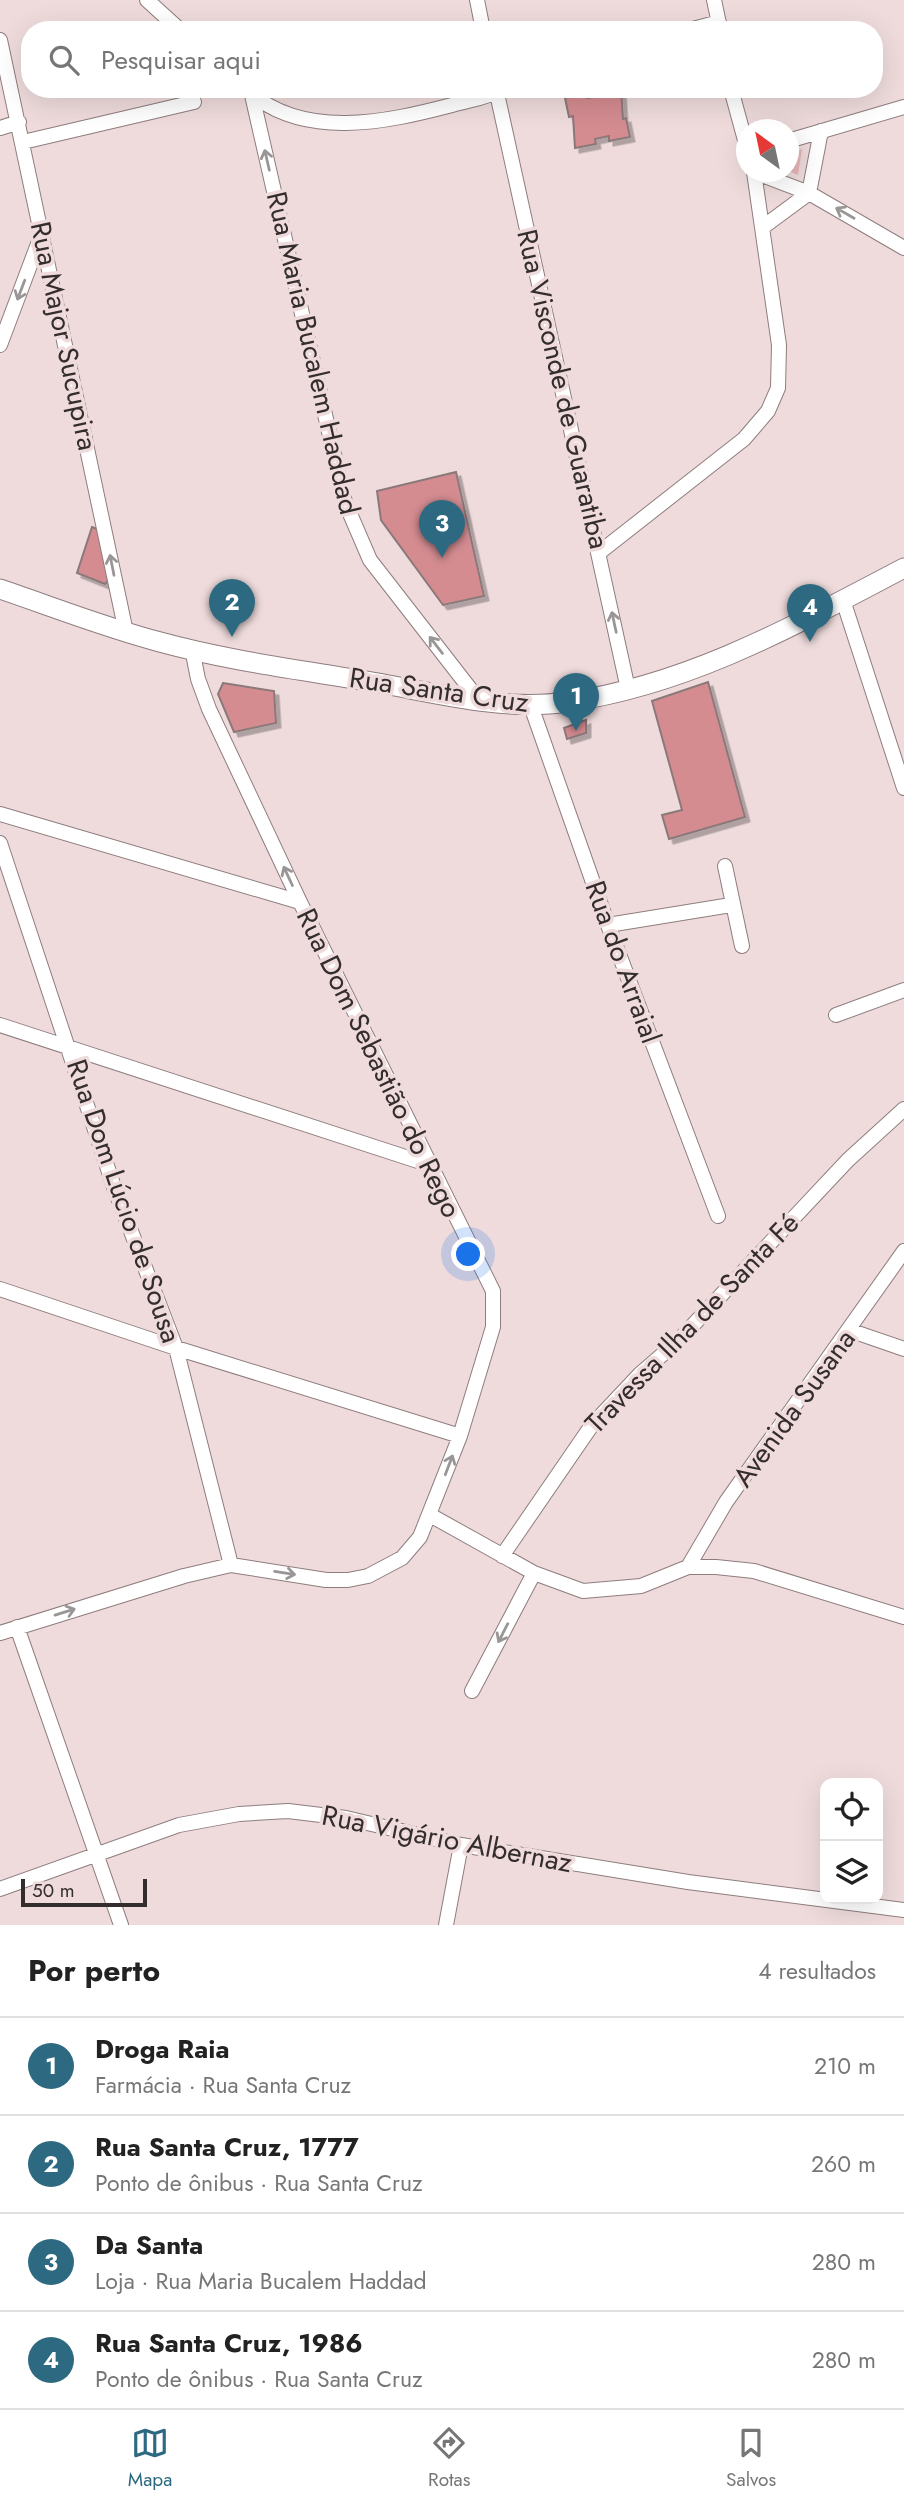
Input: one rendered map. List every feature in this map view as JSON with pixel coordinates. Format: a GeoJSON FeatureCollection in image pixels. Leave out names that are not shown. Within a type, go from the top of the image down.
{"type":"FeatureCollection","features":[{"type":"Feature","properties":{"kind":"main road","name":"Rua Santa Cruz"},"geometry":{"type":"LineString","coordinates":[[0,589],[126,632],[192,649],[531,706],[569,702],[628,689],[709,664],[904,568]]}},
{"type":"Feature","properties":{"kind":"street"},"geometry":{"type":"LineString","coordinates":[[147,0],[170,21]]}},
{"type":"Feature","properties":{"kind":"street"},"geometry":{"type":"LineString","coordinates":[[477,0],[481,21]]}},
{"type":"Feature","properties":{"kind":"street"},"geometry":{"type":"LineString","coordinates":[[715,0],[719,21]]}},
{"type":"Feature","properties":{"kind":"street","name":"Rua Major Sucupira"},"geometry":{"type":"LineString","coordinates":[[0,40],[126,632]]}},
{"type":"Feature","properties":{"kind":"street","name":"Rua Maria Bucalem Haddad"},"geometry":{"type":"LineString","coordinates":[[250,98],[349,513],[370,560],[478,699]]}},
{"type":"Feature","properties":{"kind":"street"},"geometry":{"type":"LineString","coordinates":[[261,98],[305,119],[347,124],[403,118],[472,98]]}},
{"type":"Feature","properties":{"kind":"street","name":"Rua Visconde de Guaratiba"},"geometry":{"type":"LineString","coordinates":[[501,98],[628,689]]}},
{"type":"Feature","properties":{"kind":"street"},"geometry":{"type":"LineString","coordinates":[[734,98],[740,119]]}},
{"type":"Feature","properties":{"kind":"street"},"geometry":{"type":"LineString","coordinates":[[23,142],[194,102]]}},
{"type":"Feature","properties":{"kind":"street"},"geometry":{"type":"LineString","coordinates":[[799,138],[904,107]]}},
{"type":"Feature","properties":{"kind":"street"},"geometry":{"type":"LineString","coordinates":[[0,128],[19,122]]}},
{"type":"Feature","properties":{"kind":"street"},"geometry":{"type":"LineString","coordinates":[[762,227],[809,192],[821,131]]}},
{"type":"Feature","properties":{"kind":"street"},"geometry":{"type":"LineString","coordinates":[[600,552],[744,439],[768,411],[778,388],[779,345],[755,182]]}},
{"type":"Feature","properties":{"kind":"street"},"geometry":{"type":"LineString","coordinates":[[782,182],[809,192],[904,248]]}},
{"type":"Feature","properties":{"kind":"street"},"geometry":{"type":"LineString","coordinates":[[0,345],[42,234]]}},
{"type":"Feature","properties":{"kind":"street"},"geometry":{"type":"LineString","coordinates":[[843,600],[904,788]]}},
{"type":"Feature","properties":{"kind":"street","name":"Rua Dom Sebastião do Rego"},"geometry":{"type":"LineString","coordinates":[[0,1633],[184,1576],[231,1565],[326,1580],[368,1576],[402,1558],[420,1538],[430,1515],[460,1436],[493,1327],[493,1291],[300,902],[202,694],[192,649]]}},
{"type":"Feature","properties":{"kind":"street","name":"Rua do Arraial"},"geometry":{"type":"LineString","coordinates":[[531,706],[608,925],[718,1216]]}},
{"type":"Feature","properties":{"kind":"street"},"geometry":{"type":"LineString","coordinates":[[0,814],[300,902]]}},
{"type":"Feature","properties":{"kind":"street","name":"Rua Dom Lúcio de Sousa"},"geometry":{"type":"LineString","coordinates":[[0,843],[114,1187],[176,1348],[231,1565]]}},
{"type":"Feature","properties":{"kind":"street"},"geometry":{"type":"LineString","coordinates":[[724,866],[742,946]]}},
{"type":"Feature","properties":{"kind":"street"},"geometry":{"type":"LineString","coordinates":[[608,925],[731,905]]}},
{"type":"Feature","properties":{"kind":"street"},"geometry":{"type":"LineString","coordinates":[[836,1014],[904,990]]}},
{"type":"Feature","properties":{"kind":"street"},"geometry":{"type":"LineString","coordinates":[[0,1025],[430,1165]]}},
{"type":"Feature","properties":{"kind":"street","name":"Travessa Ilha de Santa Fé"},"geometry":{"type":"LineString","coordinates":[[502,1556],[592,1425],[640,1374],[678,1342],[848,1160],[904,1109]]}},
{"type":"Feature","properties":{"kind":"street","name":"Avenida Susana"},"geometry":{"type":"LineString","coordinates":[[688,1567],[726,1502],[904,1251]]}},
{"type":"Feature","properties":{"kind":"street"},"geometry":{"type":"LineString","coordinates":[[0,1289],[176,1348],[460,1436]]}},
{"type":"Feature","properties":{"kind":"street"},"geometry":{"type":"LineString","coordinates":[[849,1330],[904,1349]]}},
{"type":"Feature","properties":{"kind":"street"},"geometry":{"type":"LineString","coordinates":[[430,1515],[534,1573],[583,1591],[641,1587],[688,1567],[754,1571],[904,1617]]}},
{"type":"Feature","properties":{"kind":"street"},"geometry":{"type":"LineString","coordinates":[[472,1692],[534,1573]]}},
{"type":"Feature","properties":{"kind":"street"},"geometry":{"type":"LineString","coordinates":[[17,1627],[121,1925]]}},
{"type":"Feature","properties":{"kind":"street","name":"Rua Vigário Albernaz"},"geometry":{"type":"LineString","coordinates":[[0,1889],[96,1857],[179,1825],[239,1814],[288,1811],[346,1818],[461,1845],[688,1882],[904,1910]]}},
{"type":"Feature","properties":{"kind":"street"},"geometry":{"type":"LineString","coordinates":[[446,1925],[461,1845]]}},
{"type":"Feature","properties":{"kind":"building"},"geometry":{"type":"Polygon","coordinates":[[[565,98],[622,98],[623,119],[626,118],[630,137],[609,141],[609,136],[595,139],[596,144],[575,148],[573,116],[569,117],[565,98]]]}},
{"type":"Feature","properties":{"kind":"building"},"geometry":{"type":"Polygon","coordinates":[[[456,472],[484,596],[443,605],[381,520],[377,491],[456,472]]]}},
{"type":"Feature","properties":{"kind":"building"},"geometry":{"type":"Polygon","coordinates":[[[92,527],[102,531],[110,579],[105,584],[77,573],[92,527]]]}},
{"type":"Feature","properties":{"kind":"building"},"geometry":{"type":"Polygon","coordinates":[[[708,682],[745,817],[669,839],[662,815],[682,810],[652,701],[708,682]]]}},
{"type":"Feature","properties":{"kind":"building"},"geometry":{"type":"Polygon","coordinates":[[[223,683],[274,691],[276,723],[234,732],[218,694],[223,683]]]}},
{"type":"Feature","properties":{"kind":"building"},"geometry":{"type":"Polygon","coordinates":[[[586,720],[586,733],[567,739],[564,728],[586,720]]]}},
{"type":"Feature","properties":{"kind":"place","name":"Da Santa"},"geometry":{"type":"Point","coordinates":[442,558]}},
{"type":"Feature","properties":{"kind":"place","name":"Rua Santa Cruz, 1777"},"geometry":{"type":"Point","coordinates":[232,637]}},
{"type":"Feature","properties":{"kind":"place","name":"Rua Santa Cruz, 1986"},"geometry":{"type":"Point","coordinates":[810,642]}},
{"type":"Feature","properties":{"kind":"place","name":"Droga Raia"},"geometry":{"type":"Point","coordinates":[576,731]}}]}
